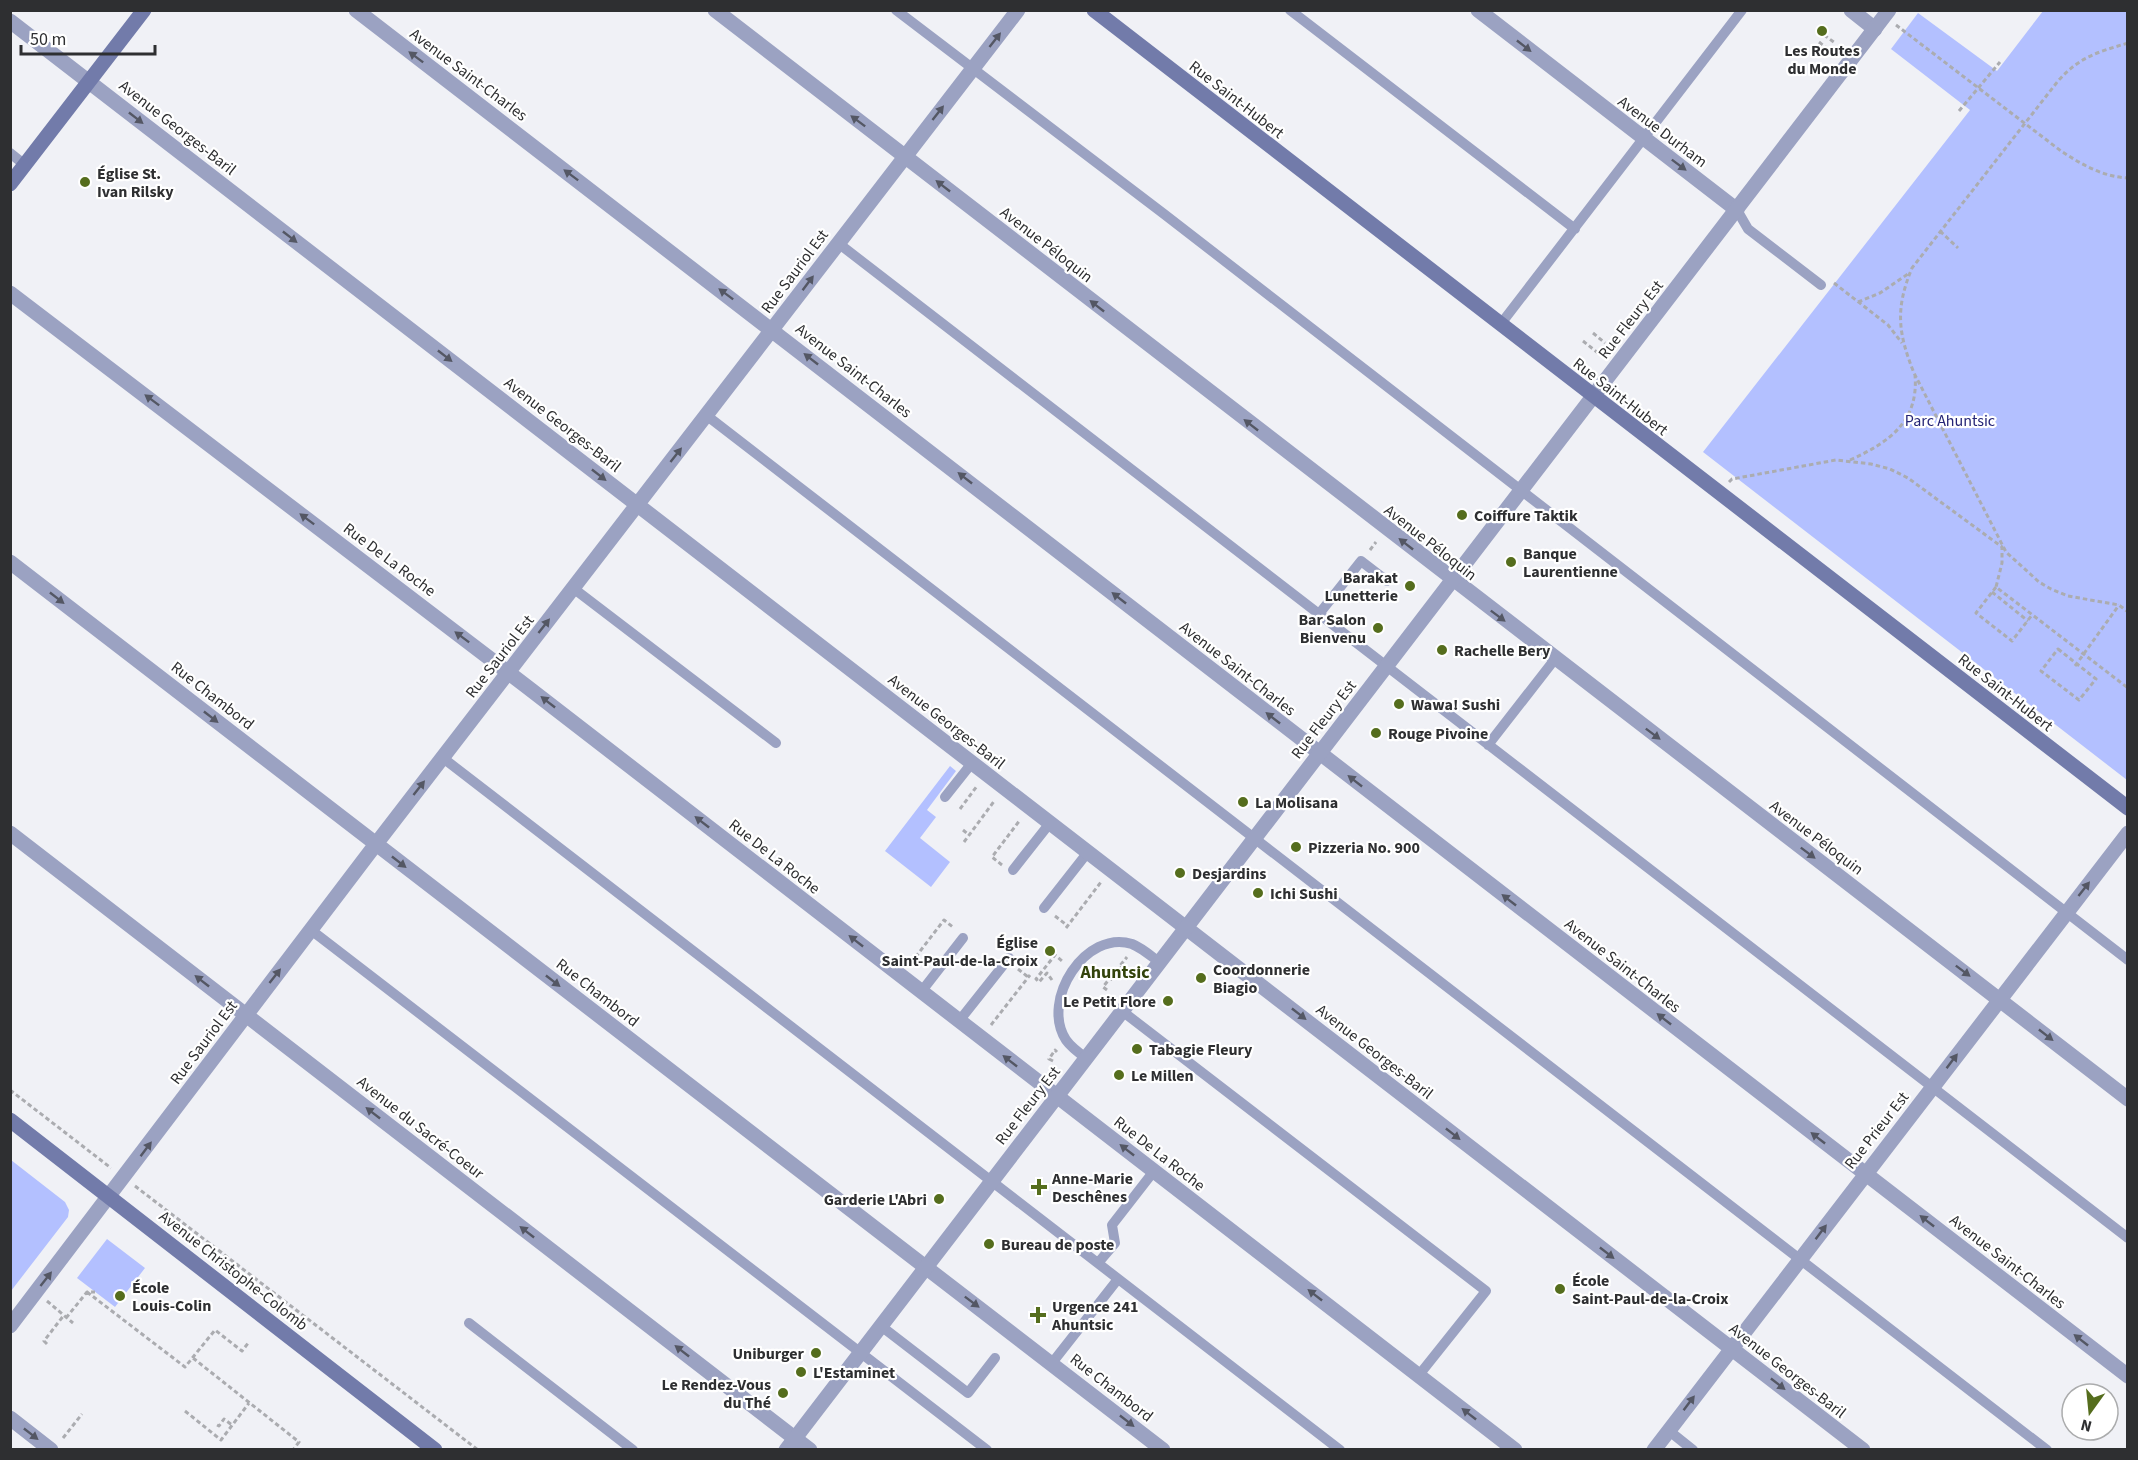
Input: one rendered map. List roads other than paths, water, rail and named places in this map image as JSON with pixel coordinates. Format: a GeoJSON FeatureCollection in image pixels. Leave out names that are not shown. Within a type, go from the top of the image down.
{"type":"FeatureCollection","features":[{"type":"Feature","properties":{"kind":"main road"},"geometry":{"type":"LineString","coordinates":[[10,184],[144,10]]}},
{"type":"Feature","properties":{"kind":"main road","name":"Rue Saint-Hubert"},"geometry":{"type":"LineString","coordinates":[[1094,10],[2127,808]]}},
{"type":"Feature","properties":{"kind":"main road","name":"Avenue Christophe-Colomb"},"geometry":{"type":"LineString","coordinates":[[10,1120],[435,1449]]}},
{"type":"Feature","properties":{"kind":"street","name":"Avenue Saint-Charles"},"geometry":{"type":"LineString","coordinates":[[356,10],[2127,1376]]}},
{"type":"Feature","properties":{"kind":"street","name":"Avenue Péloquin"},"geometry":{"type":"LineString","coordinates":[[715,10],[2127,1099]]}},
{"type":"Feature","properties":{"kind":"street","name":"Rue Sauriol Est"},"geometry":{"type":"LineString","coordinates":[[10,1326],[245,1015],[1018,10]]}},
{"type":"Feature","properties":{"kind":"street","name":"Avenue Durham"},"geometry":{"type":"LineString","coordinates":[[1478,10],[1737,210]]}},
{"type":"Feature","properties":{"kind":"street"},"geometry":{"type":"LineString","coordinates":[[1851,10],[1875,29]]}},
{"type":"Feature","properties":{"kind":"street","name":"Rue Fleury Est"},"geometry":{"type":"LineString","coordinates":[[790,1444],[1889,10]]}},
{"type":"Feature","properties":{"kind":"street","name":"Avenue Georges-Baril"},"geometry":{"type":"LineString","coordinates":[[10,21],[1863,1449]]}},
{"type":"Feature","properties":{"kind":"street","name":"Rue De La Roche"},"geometry":{"type":"LineString","coordinates":[[10,293],[508,672],[1515,1449]]}},
{"type":"Feature","properties":{"kind":"street","name":"Rue Chambord"},"geometry":{"type":"LineString","coordinates":[[10,562],[1163,1449]]}},
{"type":"Feature","properties":{"kind":"street","name":"Avenue du Sacré-Coeur"},"geometry":{"type":"LineString","coordinates":[[10,833],[790,1444],[810,1449]]}},
{"type":"Feature","properties":{"kind":"street","name":"Rue Prieur Est"},"geometry":{"type":"LineString","coordinates":[[1654,1449],[2127,833]]}},
{"type":"Feature","properties":{"kind":"street"},"geometry":{"type":"LineString","coordinates":[[10,1418],[51,1449]]}},
{"type":"Feature","properties":{"kind":"lane"},"geometry":{"type":"LineString","coordinates":[[896,10],[1201,243],[2127,960]]}},
{"type":"Feature","properties":{"kind":"lane"},"geometry":{"type":"LineString","coordinates":[[1290,10],[1575,229]]}},
{"type":"Feature","properties":{"kind":"lane"},"geometry":{"type":"LineString","coordinates":[[1500,325],[1742,10]]}},
{"type":"Feature","properties":{"kind":"lane"},"geometry":{"type":"LineString","coordinates":[[10,153],[25,165]]}},
{"type":"Feature","properties":{"kind":"lane","name":"Avenue Durham"},"geometry":{"type":"LineString","coordinates":[[1737,210],[1748,229],[1821,285]]}},
{"type":"Feature","properties":{"kind":"lane"},"geometry":{"type":"LineString","coordinates":[[838,243],[2127,1238]]}},
{"type":"Feature","properties":{"kind":"lane"},"geometry":{"type":"LineString","coordinates":[[706,415],[2047,1449]]}},
{"type":"Feature","properties":{"kind":"lane"},"geometry":{"type":"LineString","coordinates":[[1319,614],[1361,561],[1387,581]]}},
{"type":"Feature","properties":{"kind":"lane"},"geometry":{"type":"LineString","coordinates":[[573,588],[776,743]]}},
{"type":"Feature","properties":{"kind":"lane"},"geometry":{"type":"LineString","coordinates":[[1488,745],[1555,659]]}},
{"type":"Feature","properties":{"kind":"lane"},"geometry":{"type":"LineString","coordinates":[[443,758],[1340,1449]]}},
{"type":"Feature","properties":{"kind":"lane"},"geometry":{"type":"LineString","coordinates":[[945,797],[972,763]]}},
{"type":"Feature","properties":{"kind":"lane"},"geometry":{"type":"LineString","coordinates":[[1013,870],[1050,823]]}},
{"type":"Feature","properties":{"kind":"lane"},"geometry":{"type":"LineString","coordinates":[[1044,908],[1088,852]]}},
{"type":"Feature","properties":{"kind":"lane"},"geometry":{"type":"LineString","coordinates":[[311,930],[987,1449]]}},
{"type":"Feature","properties":{"kind":"lane"},"geometry":{"type":"LineString","coordinates":[[921,992],[963,938]]}},
{"type":"Feature","properties":{"kind":"lane"},"geometry":{"type":"LineString","coordinates":[[1086,1058],[1065,1039],[1058,1016],[1061,989],[1073,969],[1084,957],[1096,950],[1119,943],[1135,945],[1159,962]]}},
{"type":"Feature","properties":{"kind":"lane"},"geometry":{"type":"LineString","coordinates":[[959,1021],[1009,958]]}},
{"type":"Feature","properties":{"kind":"lane"},"geometry":{"type":"LineString","coordinates":[[1122,1011],[1486,1291],[1419,1376]]}},
{"type":"Feature","properties":{"kind":"lane"},"geometry":{"type":"LineString","coordinates":[[1098,1263],[1115,1243],[1112,1225],[1154,1171]]}},
{"type":"Feature","properties":{"kind":"lane"},"geometry":{"type":"LineString","coordinates":[[1052,1363],[1118,1279]]}},
{"type":"Feature","properties":{"kind":"lane"},"geometry":{"type":"LineString","coordinates":[[469,1323],[633,1449]]}},
{"type":"Feature","properties":{"kind":"lane"},"geometry":{"type":"LineString","coordinates":[[881,1326],[968,1393],[995,1358]]}},
{"type":"Feature","properties":{"kind":"lane"},"geometry":{"type":"LineString","coordinates":[[1668,1430],[1693,1449]]}},
{"type":"Feature","properties":{"kind":"place","name":"Les Routes du Monde"},"geometry":{"type":"Point","coordinates":[1822,31]}},
{"type":"Feature","properties":{"kind":"place","name":"Église St. Ivan Rilsky"},"geometry":{"type":"Point","coordinates":[85,182]}},
{"type":"Feature","properties":{"kind":"place","name":"Coiffure Taktik"},"geometry":{"type":"Point","coordinates":[1462,515]}},
{"type":"Feature","properties":{"kind":"place","name":"Banque Laurentienne"},"geometry":{"type":"Point","coordinates":[1511,562]}},
{"type":"Feature","properties":{"kind":"place","name":"Barakat Lunetterie"},"geometry":{"type":"Point","coordinates":[1410,586]}},
{"type":"Feature","properties":{"kind":"place","name":"Bar Salon Bienvenu"},"geometry":{"type":"Point","coordinates":[1378,628]}},
{"type":"Feature","properties":{"kind":"place","name":"Rachelle Bery"},"geometry":{"type":"Point","coordinates":[1442,650]}},
{"type":"Feature","properties":{"kind":"place","name":"Wawa! Sushi"},"geometry":{"type":"Point","coordinates":[1399,704]}},
{"type":"Feature","properties":{"kind":"place","name":"Rouge Pivoine"},"geometry":{"type":"Point","coordinates":[1376,733]}},
{"type":"Feature","properties":{"kind":"place","name":"La Molisana"},"geometry":{"type":"Point","coordinates":[1243,802]}},
{"type":"Feature","properties":{"kind":"place","name":"Pizzeria No. 900"},"geometry":{"type":"Point","coordinates":[1296,847]}},
{"type":"Feature","properties":{"kind":"place","name":"Desjardins"},"geometry":{"type":"Point","coordinates":[1180,873]}},
{"type":"Feature","properties":{"kind":"place","name":"Ichi Sushi"},"geometry":{"type":"Point","coordinates":[1258,893]}},
{"type":"Feature","properties":{"kind":"place","name":"Église Saint-Paul-de-la-Croix"},"geometry":{"type":"Point","coordinates":[1050,951]}},
{"type":"Feature","properties":{"kind":"place","name":"Coordonnerie Biagio"},"geometry":{"type":"Point","coordinates":[1201,978]}},
{"type":"Feature","properties":{"kind":"place","name":"Le Petit Flore"},"geometry":{"type":"Point","coordinates":[1168,1001]}},
{"type":"Feature","properties":{"kind":"place","name":"Tabagie Fleury"},"geometry":{"type":"Point","coordinates":[1137,1049]}},
{"type":"Feature","properties":{"kind":"place","name":"Le Millen"},"geometry":{"type":"Point","coordinates":[1119,1075]}},
{"type":"Feature","properties":{"kind":"place","name":"Anne-Marie Deschênes"},"geometry":{"type":"Point","coordinates":[1039,1187]}},
{"type":"Feature","properties":{"kind":"place","name":"Garderie L'Abri"},"geometry":{"type":"Point","coordinates":[939,1199]}},
{"type":"Feature","properties":{"kind":"place","name":"Bureau de poste"},"geometry":{"type":"Point","coordinates":[989,1244]}},
{"type":"Feature","properties":{"kind":"place","name":"École Saint-Paul-de-la-Croix"},"geometry":{"type":"Point","coordinates":[1560,1289]}},
{"type":"Feature","properties":{"kind":"place","name":"École Louis-Colin"},"geometry":{"type":"Point","coordinates":[120,1296]}},
{"type":"Feature","properties":{"kind":"place","name":"Urgence 241 Ahuntsic"},"geometry":{"type":"Point","coordinates":[1038,1315]}},
{"type":"Feature","properties":{"kind":"place","name":"Uniburger"},"geometry":{"type":"Point","coordinates":[816,1353]}},
{"type":"Feature","properties":{"kind":"place","name":"L'Estaminet"},"geometry":{"type":"Point","coordinates":[801,1372]}},
{"type":"Feature","properties":{"kind":"place","name":"Le Rendez-Vous du Thé"},"geometry":{"type":"Point","coordinates":[783,1393]}},
{"type":"Feature","properties":{"kind":"district","name":"Ahuntsic"},"geometry":{"type":"Point","coordinates":[1115,972]}},
{"type":"Feature","properties":{"kind":"park label","name":"Parc Ahuntsic"},"geometry":{"type":"Point","coordinates":[1950,420]}}]}
